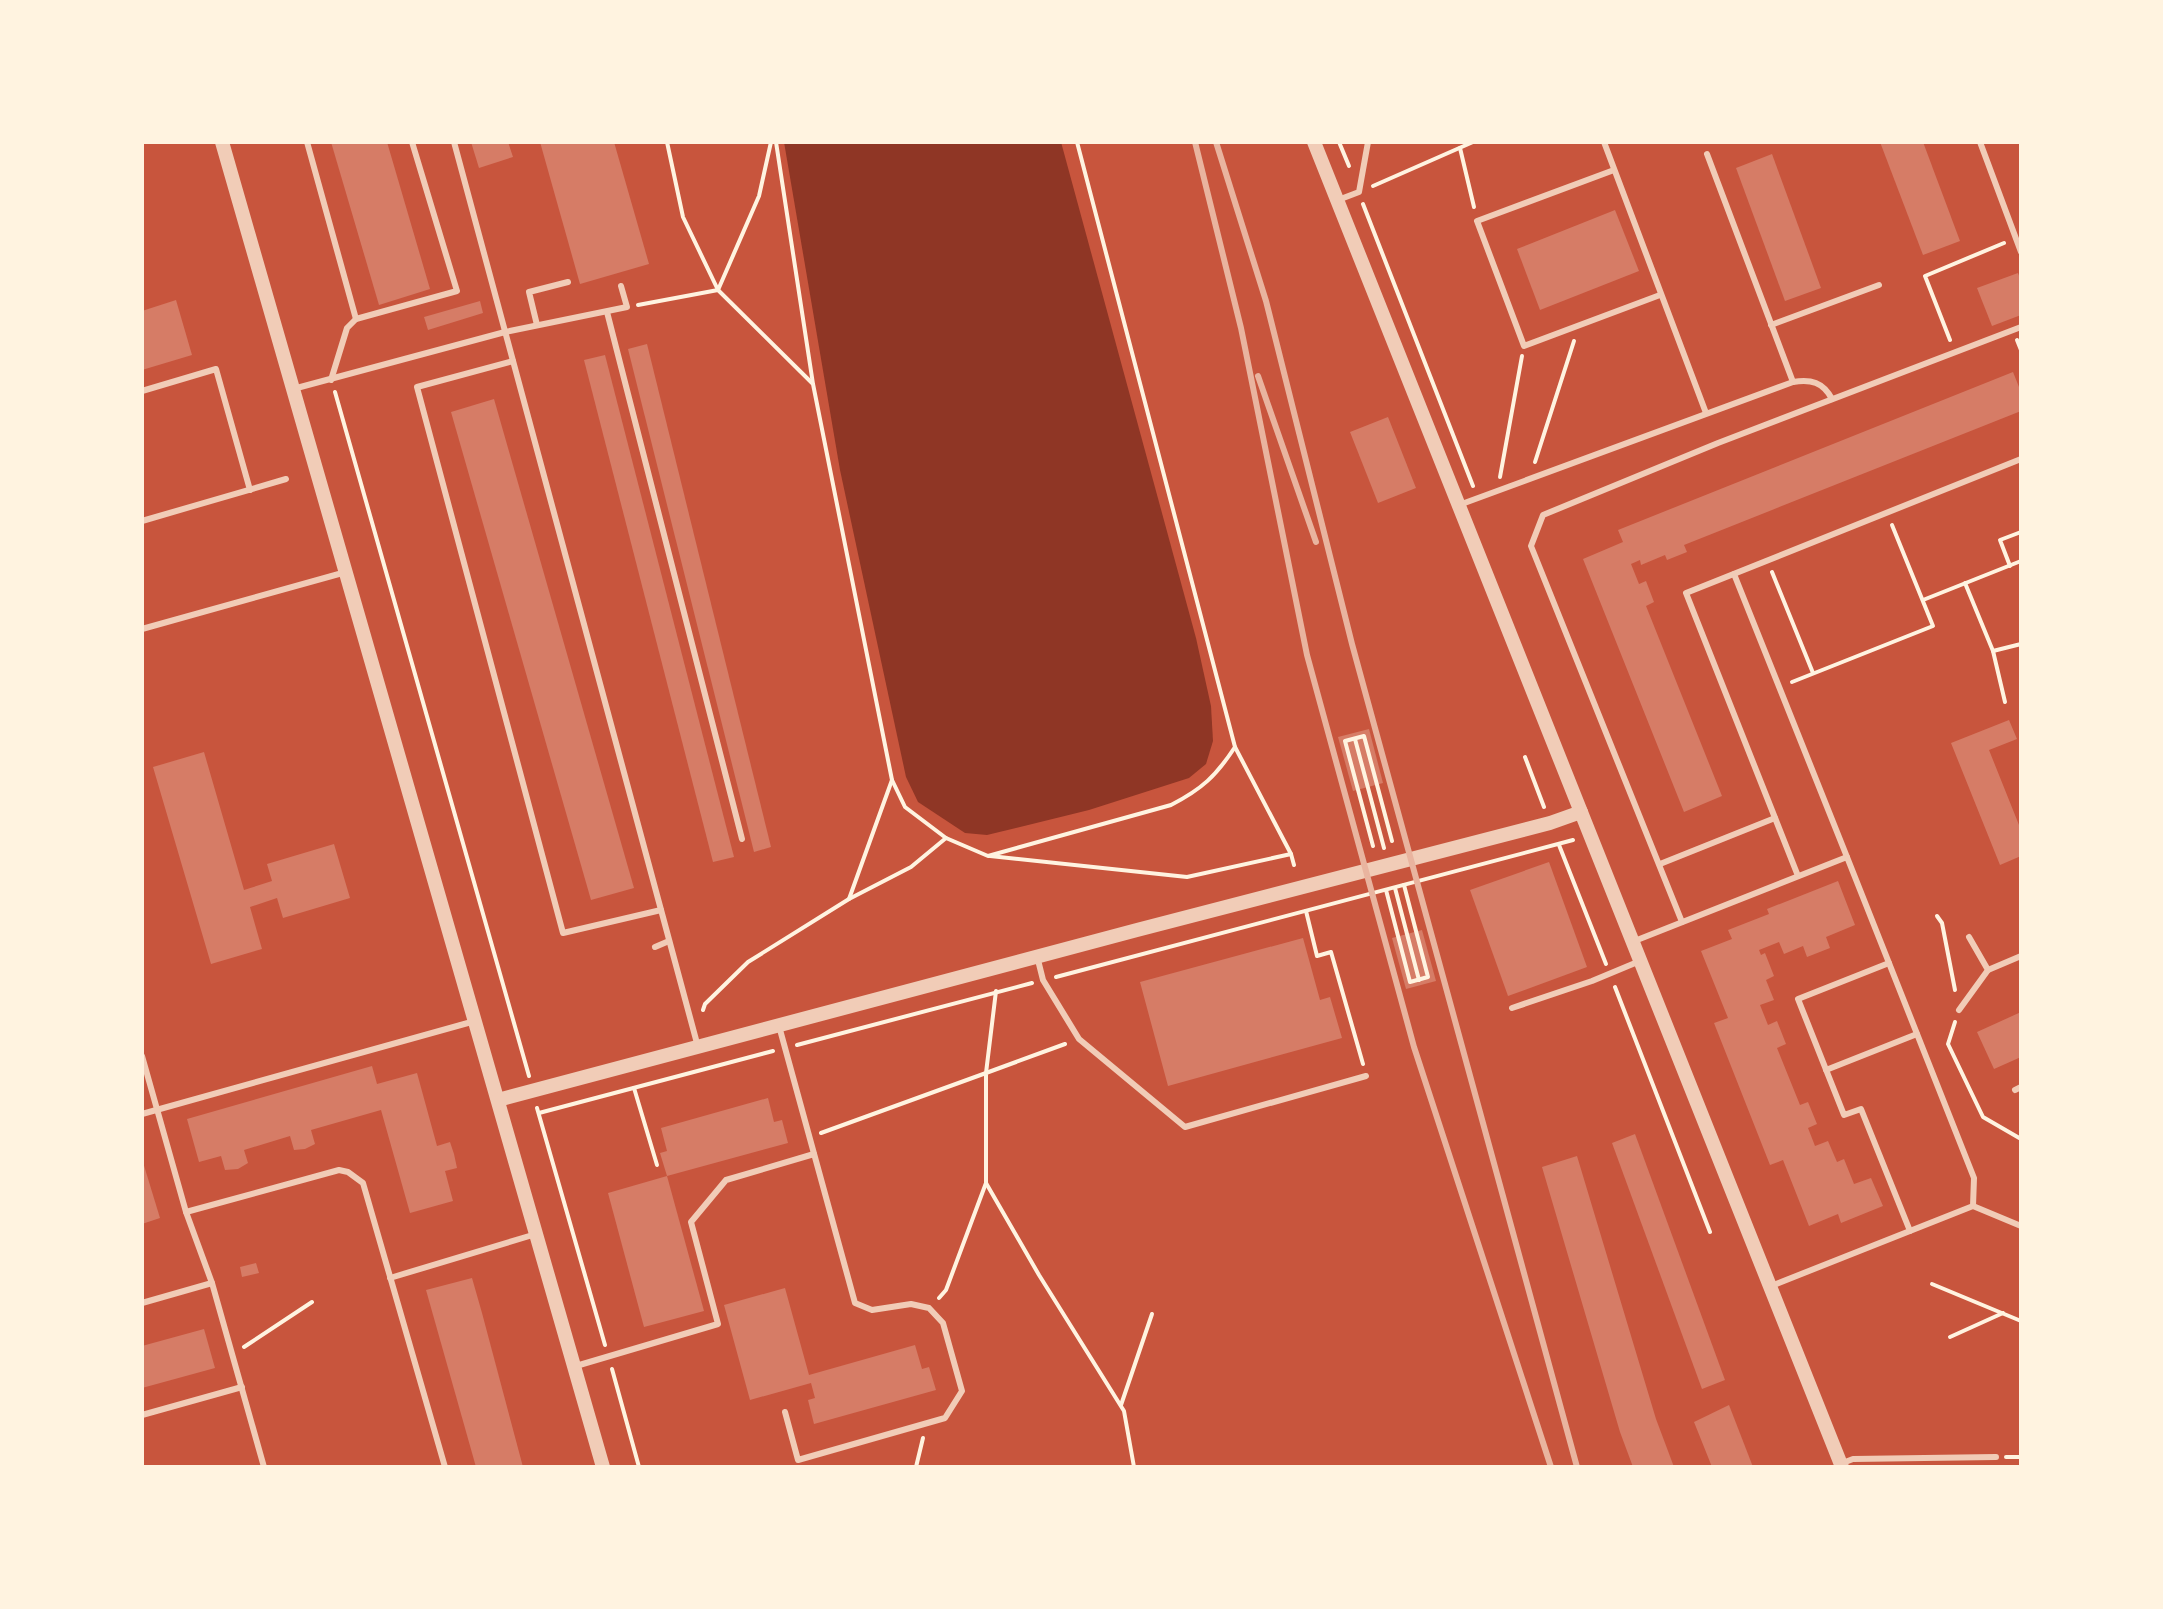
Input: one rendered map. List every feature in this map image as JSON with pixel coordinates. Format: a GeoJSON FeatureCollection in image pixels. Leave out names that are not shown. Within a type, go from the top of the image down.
{"type":"FeatureCollection","features":[{"type":"Feature","properties":{"kind":"street"},"geometry":{"type":"LineString","coordinates":[[222,142],[603,1467]]}},
{"type":"Feature","properties":{"kind":"street"},"geometry":{"type":"LineString","coordinates":[[1314,142],[1841,1465]]}},
{"type":"Feature","properties":{"kind":"street"},"geometry":{"type":"LineString","coordinates":[[498,1100],[1550,823],[1581,812]]}},
{"type":"Feature","properties":{"kind":"lane"},"geometry":{"type":"LineString","coordinates":[[307,142],[356,319]]}},
{"type":"Feature","properties":{"kind":"lane"},"geometry":{"type":"LineString","coordinates":[[331,380],[347,328],[356,319],[457,291],[412,142]]}},
{"type":"Feature","properties":{"kind":"lane"},"geometry":{"type":"LineString","coordinates":[[454,142],[698,1047]]}},
{"type":"Feature","properties":{"kind":"lane"},"geometry":{"type":"LineString","coordinates":[[1338,200],[1359,192],[1368,142]]}},
{"type":"Feature","properties":{"kind":"lane"},"geometry":{"type":"LineString","coordinates":[[1604,142],[1706,413]]}},
{"type":"Feature","properties":{"kind":"lane"},"geometry":{"type":"LineString","coordinates":[[1980,142],[2021,252]]}},
{"type":"Feature","properties":{"kind":"lane"},"geometry":{"type":"LineString","coordinates":[[1707,154],[1793,382]]}},
{"type":"Feature","properties":{"kind":"lane"},"geometry":{"type":"LineString","coordinates":[[1614,170],[1477,221],[1524,346],[1660,295]]}},
{"type":"Feature","properties":{"kind":"lane"},"geometry":{"type":"LineString","coordinates":[[537,325],[529,292],[568,282]]}},
{"type":"Feature","properties":{"kind":"lane"},"geometry":{"type":"LineString","coordinates":[[1771,325],[1879,285]]}},
{"type":"Feature","properties":{"kind":"lane"},"geometry":{"type":"LineString","coordinates":[[293,389],[505,332],[627,307],[621,286]]}},
{"type":"Feature","properties":{"kind":"lane"},"geometry":{"type":"LineString","coordinates":[[607,312],[742,839]]}},
{"type":"Feature","properties":{"kind":"lane"},"geometry":{"type":"LineString","coordinates":[[1682,922],[1531,546],[1543,515],[2021,327]]}},
{"type":"Feature","properties":{"kind":"lane"},"geometry":{"type":"LineString","coordinates":[[513,361],[417,387],[563,933],[661,910]]}},
{"type":"Feature","properties":{"kind":"lane"},"geometry":{"type":"LineString","coordinates":[[142,391],[216,369],[250,490]]}},
{"type":"Feature","properties":{"kind":"lane"},"geometry":{"type":"LineString","coordinates":[[1459,505],[1793,382],[1817,382],[1827,389],[1832,399]]}},
{"type":"Feature","properties":{"kind":"lane"},"geometry":{"type":"LineString","coordinates":[[1798,876],[1686,593],[2021,459]]}},
{"type":"Feature","properties":{"kind":"lane"},"geometry":{"type":"LineString","coordinates":[[142,521],[286,479]]}},
{"type":"Feature","properties":{"kind":"lane"},"geometry":{"type":"LineString","coordinates":[[142,629],[346,572]]}},
{"type":"Feature","properties":{"kind":"lane"},"geometry":{"type":"LineString","coordinates":[[1734,574],[1974,1178],[1973,1206]]}},
{"type":"Feature","properties":{"kind":"lane"},"geometry":{"type":"LineString","coordinates":[[1660,864],[1775,818]]}},
{"type":"Feature","properties":{"kind":"lane"},"geometry":{"type":"LineString","coordinates":[[1632,942],[1847,857]]}},
{"type":"Feature","properties":{"kind":"lane"},"geometry":{"type":"LineString","coordinates":[[1969,937],[1988,970]]}},
{"type":"Feature","properties":{"kind":"lane"},"geometry":{"type":"LineString","coordinates":[[655,947],[669,941]]}},
{"type":"Feature","properties":{"kind":"lane"},"geometry":{"type":"LineString","coordinates":[[1037,956],[1043,980],[1079,1039],[1185,1127],[1366,1076]]}},
{"type":"Feature","properties":{"kind":"lane"},"geometry":{"type":"LineString","coordinates":[[1959,1010],[1988,970],[2021,956]]}},
{"type":"Feature","properties":{"kind":"lane"},"geometry":{"type":"LineString","coordinates":[[1512,1008],[1640,961]]}},
{"type":"Feature","properties":{"kind":"lane"},"geometry":{"type":"LineString","coordinates":[[1889,963],[1798,999],[1844,1115],[1861,1109],[1910,1231]]}},
{"type":"Feature","properties":{"kind":"lane"},"geometry":{"type":"LineString","coordinates":[[142,1114],[475,1021]]}},
{"type":"Feature","properties":{"kind":"lane"},"geometry":{"type":"LineString","coordinates":[[779,1026],[855,1303],[872,1310],[911,1304],[929,1308],[943,1323],[962,1391],[945,1418],[798,1460],[785,1412]]}},
{"type":"Feature","properties":{"kind":"lane"},"geometry":{"type":"LineString","coordinates":[[1826,1070],[1917,1034]]}},
{"type":"Feature","properties":{"kind":"lane"},"geometry":{"type":"LineString","coordinates":[[142,1056],[186,1212],[212,1283],[264,1467]]}},
{"type":"Feature","properties":{"kind":"lane"},"geometry":{"type":"LineString","coordinates":[[574,1367],[718,1324],[691,1222],[726,1180],[814,1154]]}},
{"type":"Feature","properties":{"kind":"lane"},"geometry":{"type":"LineString","coordinates":[[186,1212],[328,1173],[348,1172],[363,1183],[445,1467]]}},
{"type":"Feature","properties":{"kind":"lane"},"geometry":{"type":"LineString","coordinates":[[1771,1286],[1973,1206],[2021,1226]]}},
{"type":"Feature","properties":{"kind":"lane"},"geometry":{"type":"LineString","coordinates":[[390,1278],[536,1234]]}},
{"type":"Feature","properties":{"kind":"lane"},"geometry":{"type":"LineString","coordinates":[[142,1303],[212,1283]]}},
{"type":"Feature","properties":{"kind":"lane"},"geometry":{"type":"LineString","coordinates":[[142,1415],[242,1387]]}},
{"type":"Feature","properties":{"kind":"lane"},"geometry":{"type":"LineString","coordinates":[[1841,1465],[1853,1459],[1996,1457]]}},
{"type":"Feature","properties":{"kind":"path"},"geometry":{"type":"LineString","coordinates":[[667,142],[683,217],[718,290],[813,384]]}},
{"type":"Feature","properties":{"kind":"path"},"geometry":{"type":"LineString","coordinates":[[718,290],[759,196],[774,142]]}},
{"type":"Feature","properties":{"kind":"path"},"geometry":{"type":"LineString","coordinates":[[774,142],[813,384],[892,780],[905,807],[946,838],[988,856],[1187,877],[1291,854]]}},
{"type":"Feature","properties":{"kind":"path"},"geometry":{"type":"LineString","coordinates":[[1077,142],[1235,747],[1294,865]]}},
{"type":"Feature","properties":{"kind":"path"},"geometry":{"type":"LineString","coordinates":[[1359,192],[1473,142]]}},
{"type":"Feature","properties":{"kind":"path"},"geometry":{"type":"LineString","coordinates":[[1460,148],[1477,221]]}},
{"type":"Feature","properties":{"kind":"path"},"geometry":{"type":"LineString","coordinates":[[1955,354],[1925,276],[2016,238]]}},
{"type":"Feature","properties":{"kind":"path"},"geometry":{"type":"LineString","coordinates":[[627,307],[718,290]]}},
{"type":"Feature","properties":{"kind":"path"},"geometry":{"type":"LineString","coordinates":[[1529,479],[1580,325]]}},
{"type":"Feature","properties":{"kind":"path"},"geometry":{"type":"LineString","coordinates":[[1497,491],[1524,346]]}},
{"type":"Feature","properties":{"kind":"path"},"geometry":{"type":"LineString","coordinates":[[331,380],[639,1467]]}},
{"type":"Feature","properties":{"kind":"path"},"geometry":{"type":"LineString","coordinates":[[1799,679],[1933,626],[1887,513]]}},
{"type":"Feature","properties":{"kind":"path"},"geometry":{"type":"LineString","coordinates":[[2010,566],[2000,540],[2021,532]]}},
{"type":"Feature","properties":{"kind":"path"},"geometry":{"type":"LineString","coordinates":[[1768,560],[1813,673]]}},
{"type":"Feature","properties":{"kind":"path"},"geometry":{"type":"LineString","coordinates":[[1923,600],[2021,561]]}},
{"type":"Feature","properties":{"kind":"path"},"geometry":{"type":"LineString","coordinates":[[1965,583],[1993,651],[2005,702]]}},
{"type":"Feature","properties":{"kind":"path"},"geometry":{"type":"LineString","coordinates":[[1993,651],[2021,644]]}},
{"type":"Feature","properties":{"kind":"path"},"geometry":{"type":"LineString","coordinates":[[1373,846],[1345,741],[1364,736],[1392,841]]}},
{"type":"Feature","properties":{"kind":"path"},"geometry":{"type":"LineString","coordinates":[[1355,739],[1368,787]]}},
{"type":"Feature","properties":{"kind":"path"},"geometry":{"type":"LineString","coordinates":[[988,856],[1171,805],[1194,793],[1217,774],[1235,747]]}},
{"type":"Feature","properties":{"kind":"path"},"geometry":{"type":"LineString","coordinates":[[1525,757],[1710,1232]]}},
{"type":"Feature","properties":{"kind":"path"},"geometry":{"type":"LineString","coordinates":[[849,899],[892,780]]}},
{"type":"Feature","properties":{"kind":"path"},"geometry":{"type":"LineString","coordinates":[[539,1113],[1559,845],[1589,833]]}},
{"type":"Feature","properties":{"kind":"path"},"geometry":{"type":"LineString","coordinates":[[705,1004],[748,962],[849,899],[911,867],[946,838]]}},
{"type":"Feature","properties":{"kind":"path"},"geometry":{"type":"LineString","coordinates":[[1386,890],[1410,982],[1419,980],[1428,977],[1404,885]]}},
{"type":"Feature","properties":{"kind":"path"},"geometry":{"type":"LineString","coordinates":[[1306,911],[1317,956],[1331,952],[1366,1076]]}},
{"type":"Feature","properties":{"kind":"path"},"geometry":{"type":"LineString","coordinates":[[1937,916],[1942,923],[1959,1010],[1948,1044],[1983,1117],[2021,1139]]}},
{"type":"Feature","properties":{"kind":"path"},"geometry":{"type":"LineString","coordinates":[[1407,934],[1419,980]]}},
{"type":"Feature","properties":{"kind":"path"},"geometry":{"type":"LineString","coordinates":[[929,1308],[946,1290],[986,1183],[986,1073],[996,991]]}},
{"type":"Feature","properties":{"kind":"path"},"geometry":{"type":"LineString","coordinates":[[809,1137],[1079,1039]]}},
{"type":"Feature","properties":{"kind":"path"},"geometry":{"type":"LineString","coordinates":[[634,1088],[657,1165]]}},
{"type":"Feature","properties":{"kind":"path"},"geometry":{"type":"LineString","coordinates":[[986,1183],[1039,1275],[1121,1405],[1134,1467]]}},
{"type":"Feature","properties":{"kind":"path"},"geometry":{"type":"LineString","coordinates":[[1932,1284],[2021,1321]]}},
{"type":"Feature","properties":{"kind":"path"},"geometry":{"type":"LineString","coordinates":[[233,1355],[312,1302]]}},
{"type":"Feature","properties":{"kind":"path"},"geometry":{"type":"LineString","coordinates":[[1950,1337],[2003,1313]]}},
{"type":"Feature","properties":{"kind":"path"},"geometry":{"type":"LineString","coordinates":[[1121,1405],[1152,1314]]}},
{"type":"Feature","properties":{"kind":"path"},"geometry":{"type":"LineString","coordinates":[[916,1467],[921,1446]]}},
{"type":"Feature","properties":{"kind":"shaded area"},"geometry":{"type":"Polygon","coordinates":[[[784,142],[1061,142],[1196,638],[1211,706],[1213,741],[1206,764],[1189,778],[1089,810],[987,835],[965,833],[918,802],[906,777],[840,470],[784,142]]]}},
{"type":"Feature","properties":{"kind":"building"},"geometry":{"type":"Polygon","coordinates":[[[331,142],[387,142],[430,289],[379,305],[331,142]]]}},
{"type":"Feature","properties":{"kind":"building"},"geometry":{"type":"Polygon","coordinates":[[[471,142],[508,142],[513,157],[479,168],[471,142]]]}},
{"type":"Feature","properties":{"kind":"building"},"geometry":{"type":"Polygon","coordinates":[[[540,142],[614,142],[649,264],[580,284],[540,142]]]}},
{"type":"Feature","properties":{"kind":"building"},"geometry":{"type":"Polygon","coordinates":[[[1880,142],[1923,142],[1960,241],[1923,255],[1880,142]]]}},
{"type":"Feature","properties":{"kind":"building"},"geometry":{"type":"Polygon","coordinates":[[[1772,154],[1821,288],[1785,301],[1736,168],[1772,154]]]}},
{"type":"Feature","properties":{"kind":"building"},"geometry":{"type":"Polygon","coordinates":[[[1615,210],[1639,271],[1540,310],[1517,249],[1615,210]]]}},
{"type":"Feature","properties":{"kind":"building"},"geometry":{"type":"Polygon","coordinates":[[[2018,273],[2021,281],[2021,315],[1992,326],[1977,288],[2018,273]]]}},
{"type":"Feature","properties":{"kind":"building"},"geometry":{"type":"Polygon","coordinates":[[[176,300],[192,355],[142,370],[142,311],[176,300]]]}},
{"type":"Feature","properties":{"kind":"building"},"geometry":{"type":"Polygon","coordinates":[[[480,301],[483,313],[428,330],[424,317],[480,301]]]}},
{"type":"Feature","properties":{"kind":"building"},"geometry":{"type":"Polygon","coordinates":[[[647,344],[771,847],[754,852],[628,349],[647,344]]]}},
{"type":"Feature","properties":{"kind":"building"},"geometry":{"type":"Polygon","coordinates":[[[605,355],[734,857],[713,862],[584,360],[605,355]]]}},
{"type":"Feature","properties":{"kind":"building"},"geometry":{"type":"Polygon","coordinates":[[[2013,372],[2021,392],[2021,411],[1684,545],[1687,552],[1667,560],[1665,555],[1641,565],[1640,560],[1631,564],[1639,584],[1646,581],[1654,602],[1646,606],[1722,796],[1684,812],[1583,559],[1623,542],[1618,530],[2013,372]]]}},
{"type":"Feature","properties":{"kind":"building"},"geometry":{"type":"Polygon","coordinates":[[[494,399],[634,888],[591,900],[451,412],[494,399]]]}},
{"type":"Feature","properties":{"kind":"building"},"geometry":{"type":"Polygon","coordinates":[[[1388,417],[1416,488],[1378,503],[1350,432],[1388,417]]]}},
{"type":"Feature","properties":{"kind":"building"},"geometry":{"type":"Polygon","coordinates":[[[2009,720],[2017,739],[1989,750],[2021,830],[2021,856],[2000,865],[1951,743],[2009,720]]]}},
{"type":"Feature","properties":{"kind":"building"},"geometry":{"type":"Polygon","coordinates":[[[1369,729],[1383,783],[1353,791],[1338,737],[1369,729]]]}},
{"type":"Feature","properties":{"kind":"building"},"geometry":{"type":"Polygon","coordinates":[[[204,752],[244,890],[272,881],[267,864],[334,844],[350,898],[283,918],[277,898],[250,907],[262,949],[211,964],[153,767],[204,752]]]}},
{"type":"Feature","properties":{"kind":"building"},"geometry":{"type":"Polygon","coordinates":[[[1549,862],[1587,967],[1508,996],[1470,890],[1549,862]]]}},
{"type":"Feature","properties":{"kind":"building"},"geometry":{"type":"Polygon","coordinates":[[[1838,881],[1855,925],[1826,937],[1830,948],[1807,957],[1803,946],[1784,954],[1779,942],[1759,950],[1761,955],[1765,953],[1774,976],[1766,980],[1774,1000],[1760,1005],[1768,1025],[1777,1021],[1786,1044],[1777,1048],[1800,1105],[1808,1102],[1817,1124],[1808,1128],[1815,1146],[1828,1141],[1837,1162],[1844,1159],[1854,1184],[1871,1178],[1883,1206],[1841,1223],[1838,1214],[1809,1226],[1783,1160],[1770,1165],[1714,1023],[1728,1018],[1701,951],[1732,939],[1728,930],[1769,914],[1767,909],[1838,881]]]}},
{"type":"Feature","properties":{"kind":"building"},"geometry":{"type":"Polygon","coordinates":[[[1422,930],[1436,981],[1406,989],[1392,938],[1422,930]]]}},
{"type":"Feature","properties":{"kind":"building"},"geometry":{"type":"Polygon","coordinates":[[[1303,938],[1320,1000],[1330,997],[1342,1038],[1168,1086],[1140,982],[1303,938]]]}},
{"type":"Feature","properties":{"kind":"building"},"geometry":{"type":"Polygon","coordinates":[[[2021,1012],[2021,1057],[1994,1069],[1977,1032],[2021,1012]]]}},
{"type":"Feature","properties":{"kind":"building"},"geometry":{"type":"Polygon","coordinates":[[[372,1066],[377,1084],[417,1073],[437,1146],[450,1142],[454,1154],[457,1168],[445,1171],[453,1201],[410,1213],[381,1110],[311,1130],[315,1144],[305,1149],[294,1150],[290,1136],[244,1150],[248,1163],[238,1169],[225,1170],[221,1156],[199,1162],[187,1119],[372,1066]]]}},
{"type":"Feature","properties":{"kind":"building"},"geometry":{"type":"Polygon","coordinates":[[[768,1098],[774,1122],[782,1120],[788,1143],[667,1176],[660,1153],[667,1151],[661,1128],[768,1098]]]}},
{"type":"Feature","properties":{"kind":"building"},"geometry":{"type":"Polygon","coordinates":[[[1635,1134],[1725,1380],[1702,1389],[1612,1143],[1635,1134]]]}},
{"type":"Feature","properties":{"kind":"building"},"geometry":{"type":"Polygon","coordinates":[[[1577,1156],[1656,1419],[1674,1467],[1633,1467],[1620,1432],[1542,1167],[1577,1156]]]}},
{"type":"Feature","properties":{"kind":"building"},"geometry":{"type":"Polygon","coordinates":[[[142,1159],[160,1218],[142,1224],[142,1159]]]}},
{"type":"Feature","properties":{"kind":"building"},"geometry":{"type":"Polygon","coordinates":[[[667,1176],[704,1311],[644,1327],[608,1193],[667,1176]]]}},
{"type":"Feature","properties":{"kind":"building"},"geometry":{"type":"Polygon","coordinates":[[[256,1263],[259,1273],[242,1277],[240,1267],[256,1263]]]}},
{"type":"Feature","properties":{"kind":"building"},"geometry":{"type":"Polygon","coordinates":[[[472,1278],[523,1467],[476,1467],[426,1290],[472,1278]]]}},
{"type":"Feature","properties":{"kind":"building"},"geometry":{"type":"Polygon","coordinates":[[[785,1288],[809,1375],[915,1345],[922,1369],[929,1367],[936,1390],[814,1424],[808,1400],[815,1398],[811,1383],[750,1400],[724,1305],[785,1288]]]}},
{"type":"Feature","properties":{"kind":"building"},"geometry":{"type":"Polygon","coordinates":[[[204,1329],[215,1368],[142,1388],[142,1346],[204,1329]]]}},
{"type":"Feature","properties":{"kind":"building"},"geometry":{"type":"Polygon","coordinates":[[[1729,1405],[1753,1467],[1712,1467],[1694,1422],[1729,1405]]]}},
{"type":"Feature","properties":{"kind":"railway"},"geometry":{"type":"LineString","coordinates":[[1195,142],[1241,328],[1307,655],[1414,1047],[1551,1467]]}},
{"type":"Feature","properties":{"kind":"railway"},"geometry":{"type":"LineString","coordinates":[[1216,142],[1266,301],[1352,644],[1577,1467]]}},
{"type":"Feature","properties":{"kind":"railway"},"geometry":{"type":"LineString","coordinates":[[1258,376],[1316,542]]}}]}
